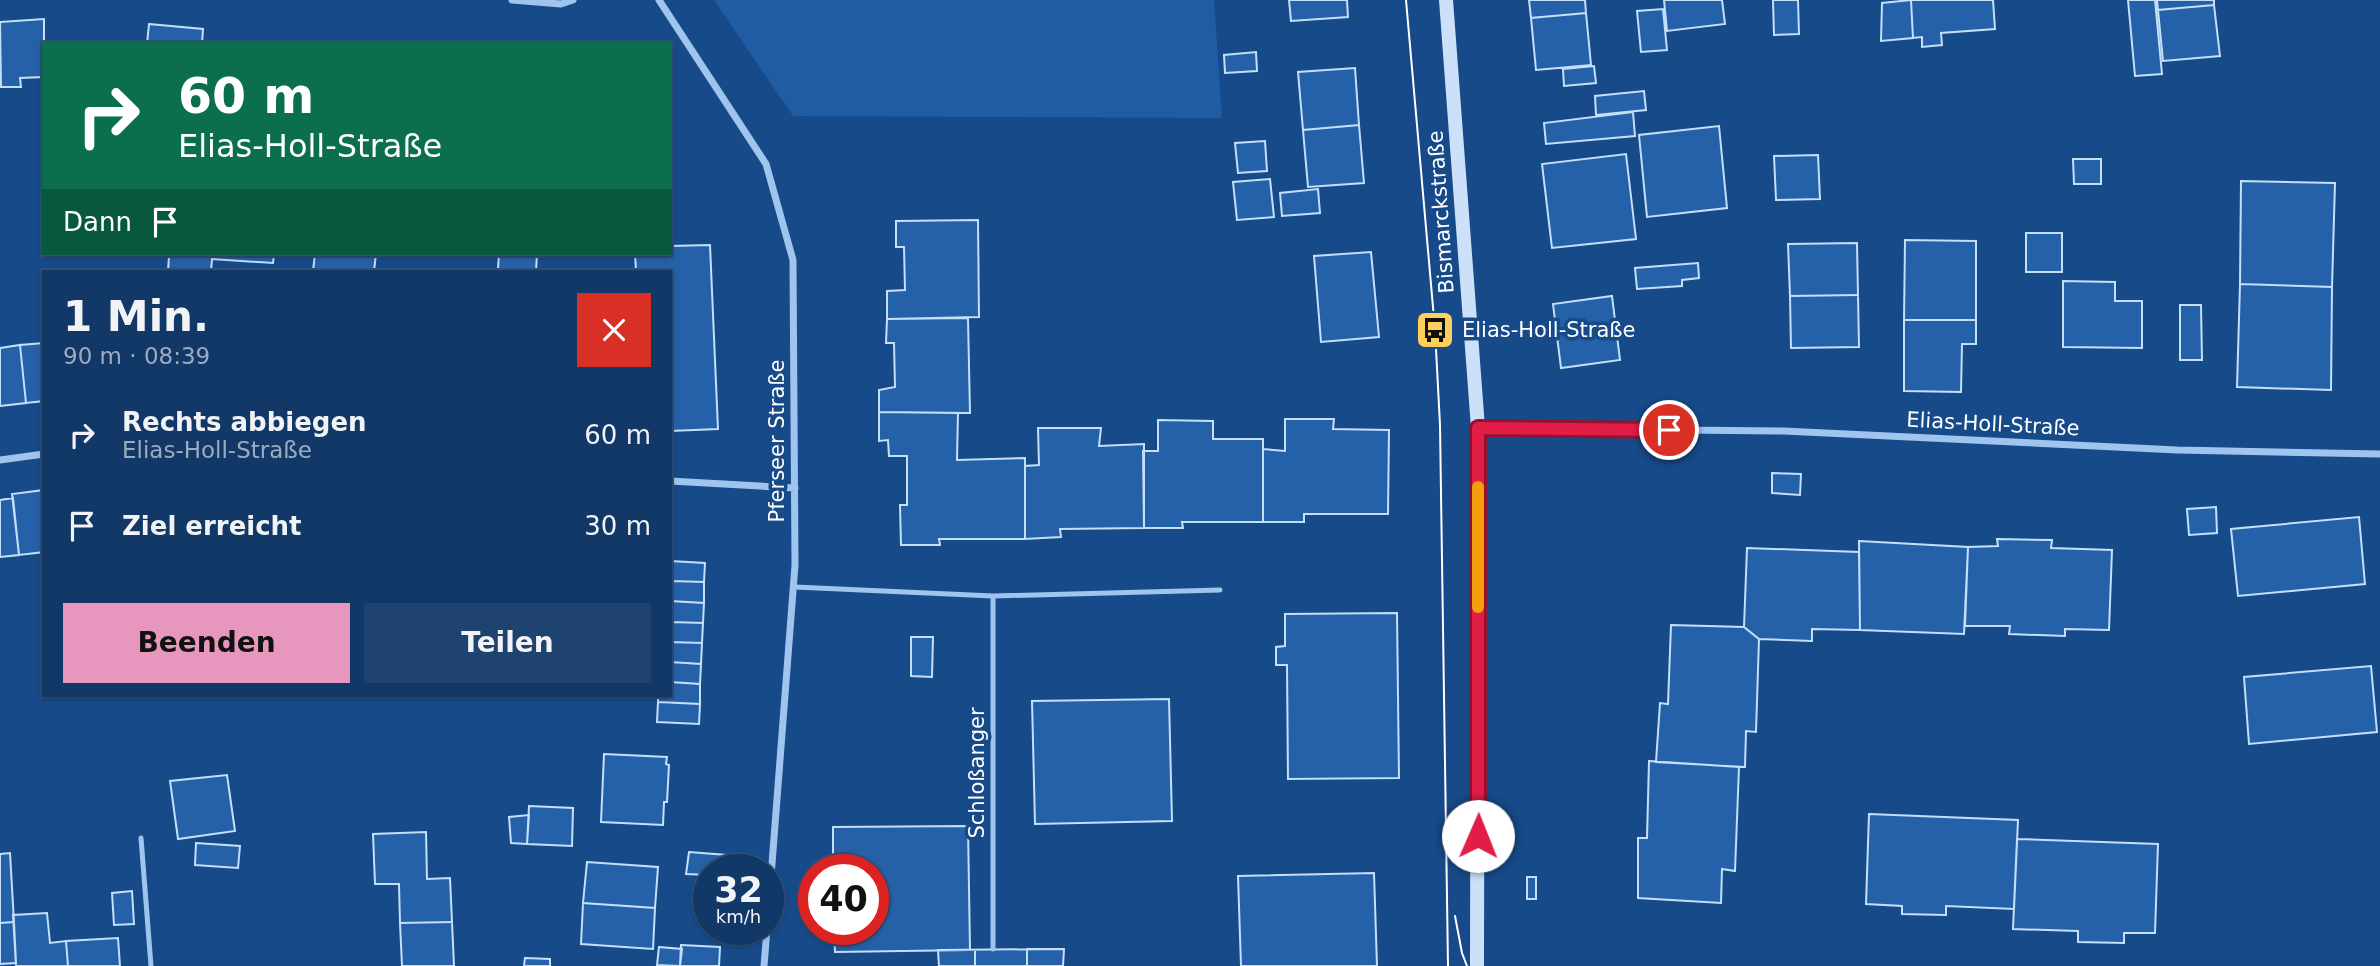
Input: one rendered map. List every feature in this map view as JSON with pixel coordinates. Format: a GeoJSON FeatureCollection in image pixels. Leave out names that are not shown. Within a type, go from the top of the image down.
{"type":"FeatureCollection","features":[{"type":"Feature","properties":{"kind":"street"},"geometry":{"type":"LineString","coordinates":[[512,0],[561,4],[573,0]]}},
{"type":"Feature","properties":{"kind":"street","name":"Pferseer Straße"},"geometry":{"type":"LineString","coordinates":[[659,0],[766,164],[793,260],[794,587],[773,854]]}},
{"type":"Feature","properties":{"kind":"street","name":"Bismarckstraße"},"geometry":{"type":"LineString","coordinates":[[1446,0],[1478,428],[1477,966]]}},
{"type":"Feature","properties":{"kind":"street","name":"Elias-Holl-Straße"},"geometry":{"type":"LineString","coordinates":[[1478,428],[1784,431],[2177,450],[2380,454]]}},
{"type":"Feature","properties":{"kind":"street"},"geometry":{"type":"LineString","coordinates":[[0,460],[42,454]]}},
{"type":"Feature","properties":{"kind":"street"},"geometry":{"type":"LineString","coordinates":[[672,481],[795,488]]}},
{"type":"Feature","properties":{"kind":"street"},"geometry":{"type":"LineString","coordinates":[[764,966],[766,945]]}},
{"type":"Feature","properties":{"kind":"lane"},"geometry":{"type":"LineString","coordinates":[[794,587],[993,596],[1220,590]]}},
{"type":"Feature","properties":{"kind":"lane","name":"Schloßanger"},"geometry":{"type":"LineString","coordinates":[[993,596],[993,949]]}},
{"type":"Feature","properties":{"kind":"lane"},"geometry":{"type":"LineString","coordinates":[[141,838],[151,966]]}},
{"type":"Feature","properties":{"kind":"shaded area"},"geometry":{"type":"Polygon","coordinates":[[[714,0],[1214,0],[1222,118],[793,116],[714,0]]]}},
{"type":"Feature","properties":{"kind":"building"},"geometry":{"type":"Polygon","coordinates":[[[1289,0],[1347,0],[1348,17],[1291,21],[1289,0]]]}},
{"type":"Feature","properties":{"kind":"building"},"geometry":{"type":"Polygon","coordinates":[[[1529,0],[1585,0],[1586,13],[1531,18],[1529,0]]]}},
{"type":"Feature","properties":{"kind":"building"},"geometry":{"type":"Polygon","coordinates":[[[1664,0],[1722,0],[1725,24],[1667,31],[1664,0]]]}},
{"type":"Feature","properties":{"kind":"building"},"geometry":{"type":"Polygon","coordinates":[[[1773,0],[1798,0],[1799,34],[1774,35],[1773,0]]]}},
{"type":"Feature","properties":{"kind":"building"},"geometry":{"type":"Polygon","coordinates":[[[1911,0],[1993,0],[1995,29],[1941,33],[1942,45],[1922,47],[1922,37],[1913,38],[1911,0]]]}},
{"type":"Feature","properties":{"kind":"building"},"geometry":{"type":"Polygon","coordinates":[[[1911,0],[1913,38],[1881,41],[1882,3],[1911,0]]]}},
{"type":"Feature","properties":{"kind":"building"},"geometry":{"type":"Polygon","coordinates":[[[2128,0],[2155,0],[2162,74],[2135,76],[2128,0]]]}},
{"type":"Feature","properties":{"kind":"building"},"geometry":{"type":"Polygon","coordinates":[[[2157,0],[2214,0],[2214,5],[2158,10],[2157,0]]]}},
{"type":"Feature","properties":{"kind":"building"},"geometry":{"type":"Polygon","coordinates":[[[2214,5],[2220,56],[2163,61],[2158,10],[2214,5]]]}},
{"type":"Feature","properties":{"kind":"building"},"geometry":{"type":"Polygon","coordinates":[[[1663,9],[1667,50],[1641,52],[1637,11],[1663,9]]]}},
{"type":"Feature","properties":{"kind":"building"},"geometry":{"type":"Polygon","coordinates":[[[1586,13],[1591,65],[1536,70],[1531,18],[1586,13]]]}},
{"type":"Feature","properties":{"kind":"building"},"geometry":{"type":"Polygon","coordinates":[[[44,19],[42,77],[20,78],[21,87],[1,87],[0,22],[44,19]]]}},
{"type":"Feature","properties":{"kind":"building"},"geometry":{"type":"Polygon","coordinates":[[[149,24],[203,29],[202,42],[147,42],[149,24]]]}},
{"type":"Feature","properties":{"kind":"building"},"geometry":{"type":"Polygon","coordinates":[[[1256,52],[1257,71],[1225,73],[1224,55],[1256,52]]]}},
{"type":"Feature","properties":{"kind":"building"},"geometry":{"type":"Polygon","coordinates":[[[1594,66],[1596,83],[1564,86],[1563,69],[1594,66]]]}},
{"type":"Feature","properties":{"kind":"building"},"geometry":{"type":"Polygon","coordinates":[[[1355,68],[1359,125],[1303,130],[1298,72],[1355,68]]]}},
{"type":"Feature","properties":{"kind":"building"},"geometry":{"type":"Polygon","coordinates":[[[1644,91],[1646,110],[1596,115],[1595,96],[1644,91]]]}},
{"type":"Feature","properties":{"kind":"building"},"geometry":{"type":"Polygon","coordinates":[[[1633,112],[1635,136],[1546,144],[1544,123],[1633,112]]]}},
{"type":"Feature","properties":{"kind":"building"},"geometry":{"type":"Polygon","coordinates":[[[1359,125],[1364,183],[1308,187],[1303,130],[1359,125]]]}},
{"type":"Feature","properties":{"kind":"building"},"geometry":{"type":"Polygon","coordinates":[[[1719,126],[1727,208],[1647,217],[1639,135],[1719,126]]]}},
{"type":"Feature","properties":{"kind":"building"},"geometry":{"type":"Polygon","coordinates":[[[1265,141],[1267,171],[1238,173],[1235,143],[1265,141]]]}},
{"type":"Feature","properties":{"kind":"building"},"geometry":{"type":"Polygon","coordinates":[[[1626,154],[1636,239],[1552,248],[1542,164],[1626,154]]]}},
{"type":"Feature","properties":{"kind":"building"},"geometry":{"type":"Polygon","coordinates":[[[1818,155],[1820,199],[1776,200],[1774,156],[1818,155]]]}},
{"type":"Feature","properties":{"kind":"building"},"geometry":{"type":"Polygon","coordinates":[[[2073,159],[2101,159],[2101,184],[2074,184],[2073,159]]]}},
{"type":"Feature","properties":{"kind":"building"},"geometry":{"type":"Polygon","coordinates":[[[1270,179],[1274,217],[1237,220],[1233,182],[1270,179]]]}},
{"type":"Feature","properties":{"kind":"building"},"geometry":{"type":"Polygon","coordinates":[[[2241,181],[2335,183],[2332,287],[2240,284],[2241,181]]]}},
{"type":"Feature","properties":{"kind":"building"},"geometry":{"type":"Polygon","coordinates":[[[1318,189],[1320,213],[1282,216],[1280,193],[1318,189]]]}},
{"type":"Feature","properties":{"kind":"building"},"geometry":{"type":"Polygon","coordinates":[[[978,220],[979,317],[887,319],[887,291],[905,290],[904,247],[896,247],[896,221],[978,220]]]}},
{"type":"Feature","properties":{"kind":"building"},"geometry":{"type":"Polygon","coordinates":[[[2026,233],[2062,233],[2062,272],[2026,272],[2026,233]]]}},
{"type":"Feature","properties":{"kind":"building"},"geometry":{"type":"Polygon","coordinates":[[[1905,240],[1976,241],[1976,320],[1904,320],[1905,240]]]}},
{"type":"Feature","properties":{"kind":"building"},"geometry":{"type":"Polygon","coordinates":[[[1857,243],[1858,295],[1790,296],[1788,244],[1857,243]]]}},
{"type":"Feature","properties":{"kind":"building"},"geometry":{"type":"Polygon","coordinates":[[[710,245],[718,429],[672,431],[672,270],[636,270],[635,256],[672,256],[672,246],[710,245]]]}},
{"type":"Feature","properties":{"kind":"building"},"geometry":{"type":"Polygon","coordinates":[[[1371,252],[1379,337],[1321,342],[1314,256],[1371,252]]]}},
{"type":"Feature","properties":{"kind":"building"},"geometry":{"type":"Polygon","coordinates":[[[169,256],[274,256],[273,263],[212,259],[211,270],[168,270],[169,256]]]}},
{"type":"Feature","properties":{"kind":"building"},"geometry":{"type":"Polygon","coordinates":[[[315,256],[376,256],[374,270],[313,270],[315,256]]]}},
{"type":"Feature","properties":{"kind":"building"},"geometry":{"type":"Polygon","coordinates":[[[499,256],[537,256],[536,270],[498,269],[499,256]]]}},
{"type":"Feature","properties":{"kind":"building"},"geometry":{"type":"Polygon","coordinates":[[[1698,263],[1699,278],[1682,280],[1682,286],[1637,289],[1635,268],[1698,263]]]}},
{"type":"Feature","properties":{"kind":"building"},"geometry":{"type":"Polygon","coordinates":[[[2063,281],[2115,282],[2115,301],[2142,301],[2142,348],[2063,347],[2063,281]]]}},
{"type":"Feature","properties":{"kind":"building"},"geometry":{"type":"Polygon","coordinates":[[[2240,284],[2332,287],[2331,390],[2237,387],[2240,284]]]}},
{"type":"Feature","properties":{"kind":"building"},"geometry":{"type":"Polygon","coordinates":[[[1858,295],[1859,347],[1791,348],[1790,296],[1858,295]]]}},
{"type":"Feature","properties":{"kind":"building"},"geometry":{"type":"Polygon","coordinates":[[[1612,296],[1620,360],[1561,368],[1553,304],[1612,296]]]}},
{"type":"Feature","properties":{"kind":"building"},"geometry":{"type":"Polygon","coordinates":[[[2180,305],[2201,305],[2202,360],[2180,360],[2180,305]]]}},
{"type":"Feature","properties":{"kind":"building"},"geometry":{"type":"Polygon","coordinates":[[[968,318],[970,413],[879,412],[879,390],[895,387],[894,343],[886,343],[887,319],[968,318]]]}},
{"type":"Feature","properties":{"kind":"building"},"geometry":{"type":"Polygon","coordinates":[[[1904,320],[1976,320],[1976,344],[1962,344],[1961,392],[1904,391],[1904,320]]]}},
{"type":"Feature","properties":{"kind":"building"},"geometry":{"type":"Polygon","coordinates":[[[42,343],[42,401],[26,403],[20,345],[42,343]]]}},
{"type":"Feature","properties":{"kind":"building"},"geometry":{"type":"Polygon","coordinates":[[[20,345],[26,403],[0,406],[0,348],[20,345]]]}},
{"type":"Feature","properties":{"kind":"building"},"geometry":{"type":"Polygon","coordinates":[[[879,412],[958,413],[957,460],[1025,458],[1025,539],[939,539],[940,545],[901,545],[900,505],[907,505],[907,456],[889,456],[888,440],[879,441],[879,412]]]}},
{"type":"Feature","properties":{"kind":"building"},"geometry":{"type":"Polygon","coordinates":[[[1285,419],[1334,419],[1333,429],[1389,430],[1388,514],[1304,514],[1304,522],[1263,522],[1263,449],[1285,451],[1285,419]]]}},
{"type":"Feature","properties":{"kind":"building"},"geometry":{"type":"Polygon","coordinates":[[[1158,420],[1213,421],[1213,439],[1263,439],[1263,522],[1182,522],[1183,528],[1144,528],[1143,451],[1158,451],[1158,420]]]}},
{"type":"Feature","properties":{"kind":"building"},"geometry":{"type":"Polygon","coordinates":[[[1038,428],[1101,428],[1099,446],[1144,444],[1144,528],[1060,529],[1061,537],[1025,539],[1025,466],[1039,465],[1038,428]]]}},
{"type":"Feature","properties":{"kind":"building"},"geometry":{"type":"Polygon","coordinates":[[[1772,473],[1801,474],[1800,495],[1772,493],[1772,473]]]}},
{"type":"Feature","properties":{"kind":"building"},"geometry":{"type":"Polygon","coordinates":[[[42,490],[42,552],[19,555],[12,494],[42,490]]]}},
{"type":"Feature","properties":{"kind":"building"},"geometry":{"type":"Polygon","coordinates":[[[13,498],[19,555],[0,557],[0,500],[13,498]]]}},
{"type":"Feature","properties":{"kind":"building"},"geometry":{"type":"Polygon","coordinates":[[[2216,507],[2217,533],[2189,535],[2187,509],[2216,507]]]}},
{"type":"Feature","properties":{"kind":"building"},"geometry":{"type":"Polygon","coordinates":[[[2359,517],[2365,584],[2238,596],[2231,529],[2359,517]]]}},
{"type":"Feature","properties":{"kind":"building"},"geometry":{"type":"Polygon","coordinates":[[[1997,539],[2052,540],[2051,548],[2112,550],[2109,630],[2065,629],[2065,636],[2009,634],[2010,626],[1965,626],[1968,547],[1998,546],[1997,539]]]}},
{"type":"Feature","properties":{"kind":"building"},"geometry":{"type":"Polygon","coordinates":[[[1859,541],[1968,547],[1964,634],[1860,630],[1859,541]]]}},
{"type":"Feature","properties":{"kind":"building"},"geometry":{"type":"Polygon","coordinates":[[[1747,548],[1859,552],[1860,630],[1812,629],[1812,641],[1759,639],[1744,627],[1747,548]]]}},
{"type":"Feature","properties":{"kind":"building"},"geometry":{"type":"Polygon","coordinates":[[[672,561],[705,563],[704,582],[672,581],[672,561]]]}},
{"type":"Feature","properties":{"kind":"building"},"geometry":{"type":"Polygon","coordinates":[[[672,581],[704,582],[704,603],[672,601],[672,581]]]}},
{"type":"Feature","properties":{"kind":"building"},"geometry":{"type":"Polygon","coordinates":[[[672,601],[704,603],[703,623],[672,622],[672,601]]]}},
{"type":"Feature","properties":{"kind":"building"},"geometry":{"type":"Polygon","coordinates":[[[1397,613],[1399,778],[1288,779],[1287,665],[1276,665],[1276,647],[1285,646],[1285,614],[1397,613]]]}},
{"type":"Feature","properties":{"kind":"building"},"geometry":{"type":"Polygon","coordinates":[[[672,622],[703,623],[702,643],[672,642],[672,622]]]}},
{"type":"Feature","properties":{"kind":"building"},"geometry":{"type":"Polygon","coordinates":[[[1671,625],[1744,627],[1759,639],[1756,732],[1746,731],[1745,767],[1656,762],[1660,703],[1668,704],[1671,625]]]}},
{"type":"Feature","properties":{"kind":"building"},"geometry":{"type":"Polygon","coordinates":[[[911,637],[933,637],[932,677],[911,676],[911,637]]]}},
{"type":"Feature","properties":{"kind":"building"},"geometry":{"type":"Polygon","coordinates":[[[672,642],[702,643],[701,664],[672,662],[672,642]]]}},
{"type":"Feature","properties":{"kind":"building"},"geometry":{"type":"Polygon","coordinates":[[[672,662],[701,664],[700,684],[672,682],[672,662]]]}},
{"type":"Feature","properties":{"kind":"building"},"geometry":{"type":"Polygon","coordinates":[[[2371,666],[2377,732],[2249,744],[2244,677],[2371,666]]]}},
{"type":"Feature","properties":{"kind":"building"},"geometry":{"type":"Polygon","coordinates":[[[672,682],[700,684],[700,704],[658,702],[658,697],[672,697],[672,682]]]}},
{"type":"Feature","properties":{"kind":"building"},"geometry":{"type":"Polygon","coordinates":[[[1169,699],[1172,821],[1035,824],[1032,701],[1169,699]]]}},
{"type":"Feature","properties":{"kind":"building"},"geometry":{"type":"Polygon","coordinates":[[[658,702],[700,704],[699,724],[657,722],[658,702]]]}},
{"type":"Feature","properties":{"kind":"building"},"geometry":{"type":"Polygon","coordinates":[[[604,754],[667,757],[667,802],[664,802],[663,825],[601,822],[604,754]]]}},
{"type":"Feature","properties":{"kind":"building"},"geometry":{"type":"Polygon","coordinates":[[[1649,761],[1739,767],[1735,871],[1722,869],[1721,903],[1638,898],[1638,838],[1647,838],[1649,761]]]}},
{"type":"Feature","properties":{"kind":"building"},"geometry":{"type":"Polygon","coordinates":[[[227,775],[235,831],[178,839],[170,781],[227,775]]]}},
{"type":"Feature","properties":{"kind":"building"},"geometry":{"type":"Polygon","coordinates":[[[529,806],[573,808],[572,846],[527,844],[529,806]]]}},
{"type":"Feature","properties":{"kind":"building"},"geometry":{"type":"Polygon","coordinates":[[[1869,814],[2018,820],[2014,909],[1946,906],[1946,915],[1902,914],[1902,906],[1866,904],[1869,814]]]}},
{"type":"Feature","properties":{"kind":"building"},"geometry":{"type":"Polygon","coordinates":[[[529,815],[527,844],[511,843],[509,817],[529,815]]]}},
{"type":"Feature","properties":{"kind":"building"},"geometry":{"type":"Polygon","coordinates":[[[968,826],[970,950],[835,952],[835,945],[889,945],[889,854],[833,854],[833,827],[968,826]]]}},
{"type":"Feature","properties":{"kind":"building"},"geometry":{"type":"Polygon","coordinates":[[[426,832],[427,879],[450,878],[452,922],[400,923],[399,884],[375,884],[373,834],[426,832]]]}},
{"type":"Feature","properties":{"kind":"building"},"geometry":{"type":"Polygon","coordinates":[[[2017,839],[2158,844],[2155,933],[2124,933],[2124,943],[2078,942],[2078,931],[2013,929],[2017,839]]]}},
{"type":"Feature","properties":{"kind":"building"},"geometry":{"type":"Polygon","coordinates":[[[196,843],[240,846],[238,868],[195,865],[196,843]]]}},
{"type":"Feature","properties":{"kind":"building"},"geometry":{"type":"Polygon","coordinates":[[[689,852],[714,854],[693,854],[693,874],[686,874],[689,852]]]}},
{"type":"Feature","properties":{"kind":"building"},"geometry":{"type":"Polygon","coordinates":[[[10,853],[14,922],[0,923],[0,854],[10,853]]]}},
{"type":"Feature","properties":{"kind":"building"},"geometry":{"type":"Polygon","coordinates":[[[587,862],[658,867],[655,908],[583,903],[587,862]]]}},
{"type":"Feature","properties":{"kind":"building"},"geometry":{"type":"Polygon","coordinates":[[[1374,873],[1377,966],[1241,966],[1238,876],[1374,873]]]}},
{"type":"Feature","properties":{"kind":"building"},"geometry":{"type":"Polygon","coordinates":[[[1527,877],[1536,877],[1536,899],[1527,899],[1527,877]]]}},
{"type":"Feature","properties":{"kind":"building"},"geometry":{"type":"Polygon","coordinates":[[[132,891],[134,924],[114,925],[112,893],[132,891]]]}},
{"type":"Feature","properties":{"kind":"building"},"geometry":{"type":"Polygon","coordinates":[[[583,903],[655,908],[653,949],[581,944],[583,903]]]}},
{"type":"Feature","properties":{"kind":"building"},"geometry":{"type":"Polygon","coordinates":[[[47,913],[50,943],[66,941],[68,966],[16,966],[13,915],[47,913]]]}},
{"type":"Feature","properties":{"kind":"building"},"geometry":{"type":"Polygon","coordinates":[[[14,922],[16,963],[0,964],[0,923],[14,922]]]}},
{"type":"Feature","properties":{"kind":"building"},"geometry":{"type":"Polygon","coordinates":[[[452,922],[454,966],[402,966],[400,923],[452,922]]]}},
{"type":"Feature","properties":{"kind":"building"},"geometry":{"type":"Polygon","coordinates":[[[118,938],[120,966],[68,966],[66,941],[118,938]]]}},
{"type":"Feature","properties":{"kind":"building"},"geometry":{"type":"Polygon","coordinates":[[[681,945],[720,947],[719,966],[680,966],[681,945]]]}},
{"type":"Feature","properties":{"kind":"building"},"geometry":{"type":"Polygon","coordinates":[[[659,947],[682,949],[680,966],[657,965],[659,947]]]}},
{"type":"Feature","properties":{"kind":"building"},"geometry":{"type":"Polygon","coordinates":[[[1027,949],[1064,949],[1063,966],[1027,966],[1027,949]]]}},
{"type":"Feature","properties":{"kind":"building"},"geometry":{"type":"Polygon","coordinates":[[[1064,949],[1063,966],[939,966],[938,950],[1064,949]]]}},
{"type":"Feature","properties":{"kind":"building"},"geometry":{"type":"Polygon","coordinates":[[[938,950],[975,950],[975,966],[939,966],[938,950]]]}},
{"type":"Feature","properties":{"kind":"building"},"geometry":{"type":"Polygon","coordinates":[[[525,958],[550,959],[550,966],[524,966],[525,958]]]}},
{"type":"Feature","properties":{"kind":"tram line"},"geometry":{"type":"LineString","coordinates":[[1406,0],[1435,330],[1440,425],[1448,966]]}},
{"type":"Feature","properties":{"kind":"tram line"},"geometry":{"type":"LineString","coordinates":[[1455,916],[1467,966]]}},
{"type":"Feature","properties":{"kind":"slow traffic"},"geometry":{"type":"LineString","coordinates":[[1478,487],[1478,607]]}},
{"type":"Feature","properties":{"kind":"place","name":"Elias-Holl-Straße"},"geometry":{"type":"Point","coordinates":[1435,330]}},
{"type":"Feature","properties":{"kind":"route"},"geometry":{"type":"LineString","coordinates":[[1478,836],[1478,428],[1669,430]]}}]}
